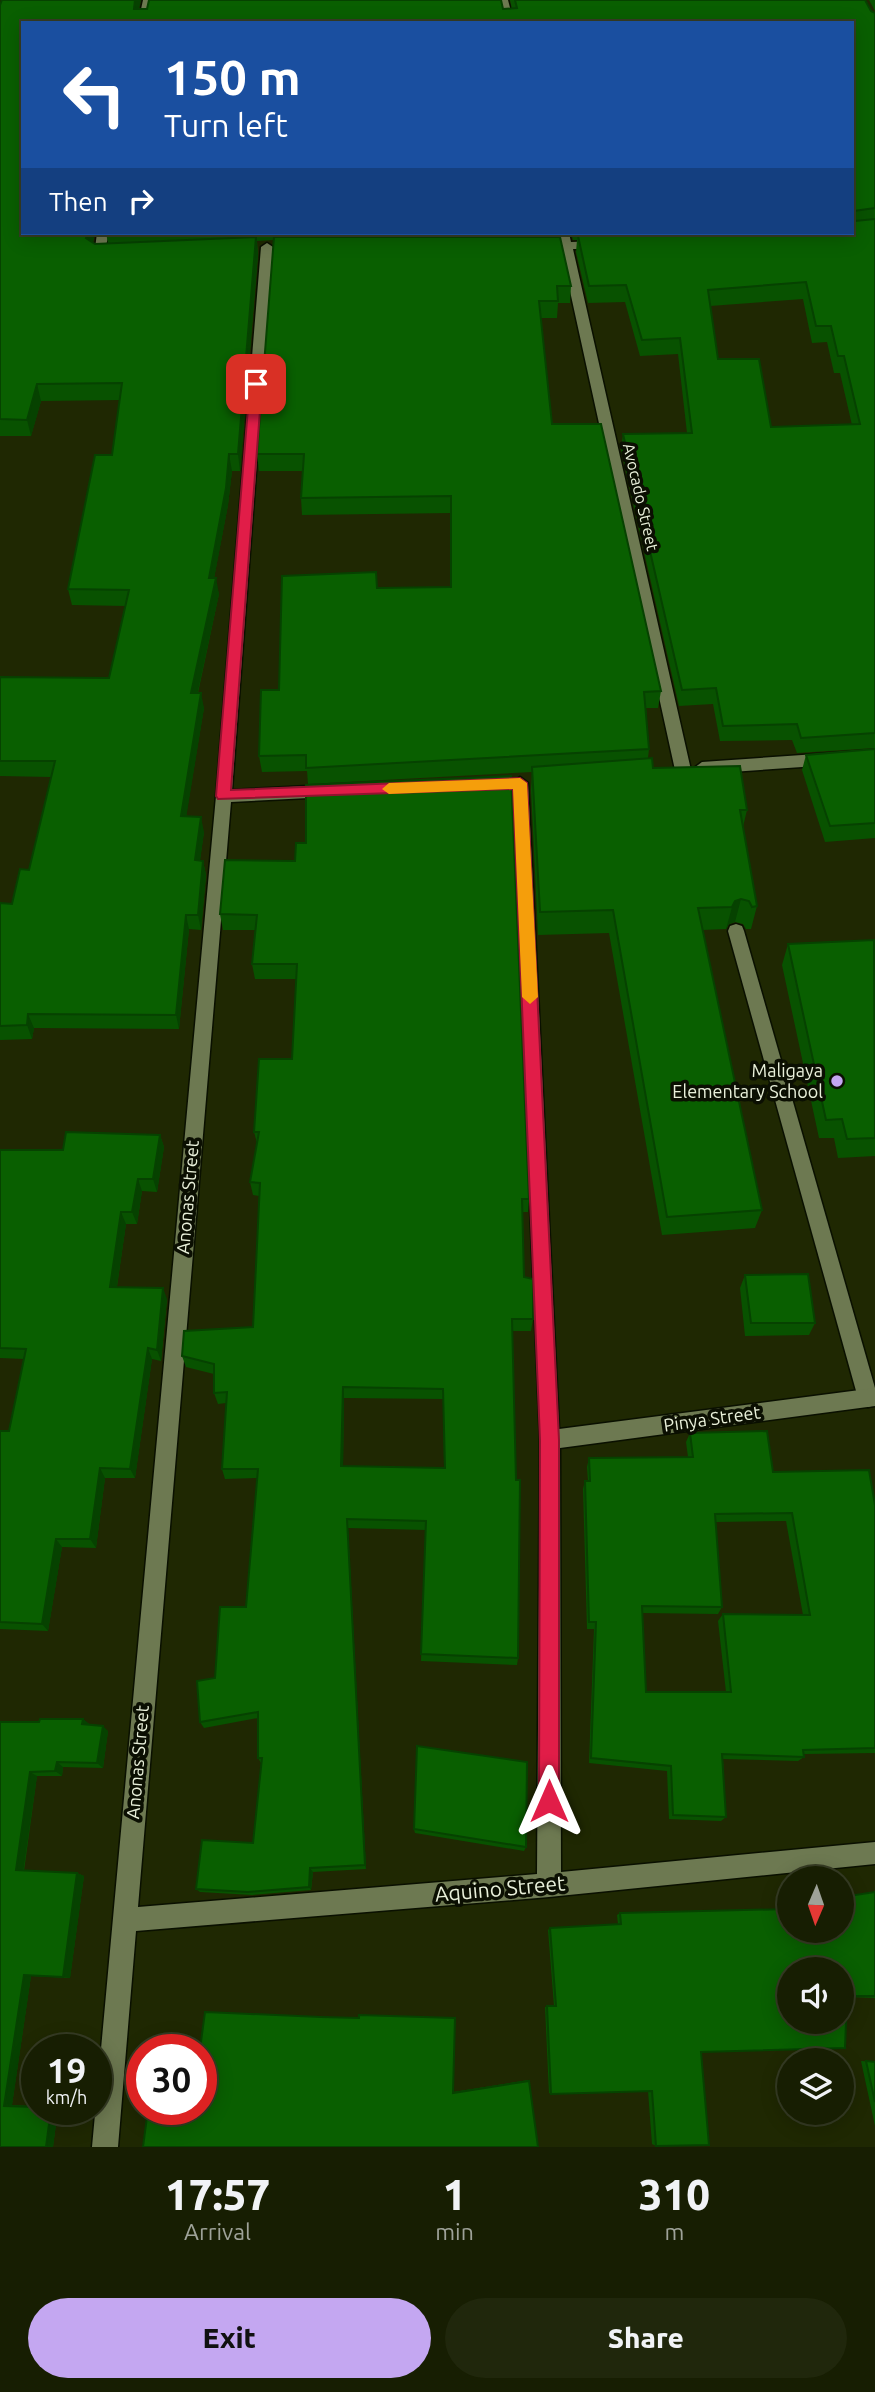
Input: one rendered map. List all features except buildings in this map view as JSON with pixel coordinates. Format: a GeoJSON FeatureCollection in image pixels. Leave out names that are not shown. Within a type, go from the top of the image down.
{"type":"FeatureCollection","features":[{"type":"Feature","properties":{"kind":"street"},"geometry":{"type":"LineString","coordinates":[[144,21],[148,0]]}},
{"type":"Feature","properties":{"kind":"street"},"geometry":{"type":"LineString","coordinates":[[503,0],[508,21]]}},
{"type":"Feature","properties":{"kind":"street"},"geometry":{"type":"LineString","coordinates":[[103,235],[98,254],[124,253]]}},
{"type":"Feature","properties":{"kind":"street"},"geometry":{"type":"LineString","coordinates":[[527,247],[565,240],[608,244]]}},
{"type":"Feature","properties":{"kind":"street","name":"Avocado Street"},"geometry":{"type":"LineString","coordinates":[[565,240],[677,770],[875,756]]}},
{"type":"Feature","properties":{"kind":"street","name":"Anonas Street"},"geometry":{"type":"LineString","coordinates":[[105,2147],[223,796],[267,248]]}},
{"type":"Feature","properties":{"kind":"street"},"geometry":{"type":"LineString","coordinates":[[520,783],[550,1440],[549,1885]]}},
{"type":"Feature","properties":{"kind":"street"},"geometry":{"type":"LineString","coordinates":[[223,796],[345,790]]}},
{"type":"Feature","properties":{"kind":"street"},"geometry":{"type":"LineString","coordinates":[[736,931],[871,1397]]}},
{"type":"Feature","properties":{"kind":"street","name":"Pinya Street"},"geometry":{"type":"LineString","coordinates":[[550,1440],[871,1397]]}},
{"type":"Feature","properties":{"kind":"street","name":"Aquino Street"},"geometry":{"type":"LineString","coordinates":[[125,1920],[549,1885],[875,1853]]}},
{"type":"Feature","properties":{"kind":"slow traffic"},"geometry":{"type":"LineString","coordinates":[[389,789],[520,783],[530,997]]}},
{"type":"Feature","properties":{"kind":"place","name":"Maligaya Elementary School"},"geometry":{"type":"Point","coordinates":[837,1081]}},
{"type":"Feature","properties":{"kind":"route"},"geometry":{"type":"LineString","coordinates":[[256,384],[223,796],[520,783],[550,1440],[549,1801]]}}]}
